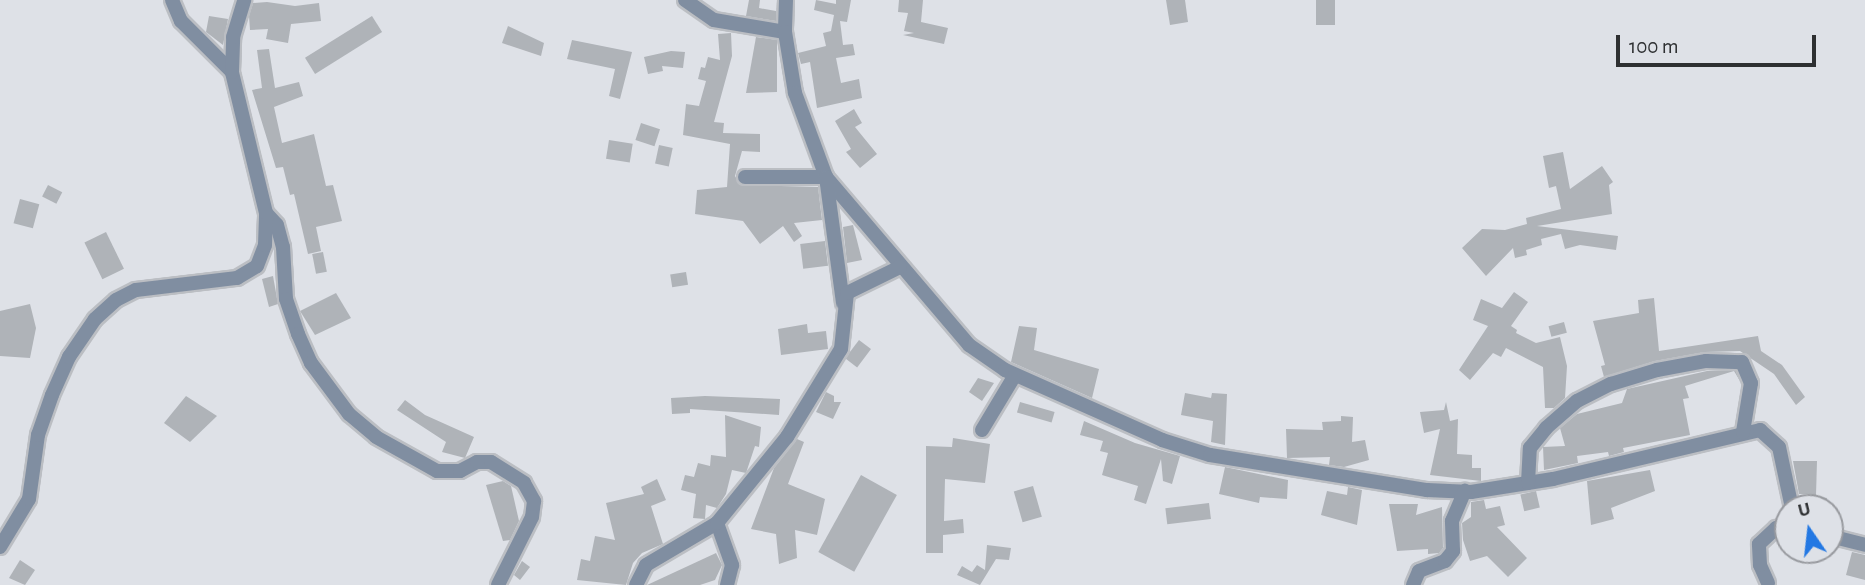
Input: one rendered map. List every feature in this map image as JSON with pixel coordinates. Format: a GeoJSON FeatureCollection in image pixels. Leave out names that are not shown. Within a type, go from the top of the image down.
{"type":"FeatureCollection","features":[{"type":"Feature","properties":{"kind":"street"},"geometry":{"type":"LineString","coordinates":[[172,0],[181,21],[232,72]]}},
{"type":"Feature","properties":{"kind":"street"},"geometry":{"type":"LineString","coordinates":[[0,547],[29,499],[38,435],[52,395],[69,357],[95,319],[116,300],[136,290],[248,274],[265,245],[266,213],[232,72],[233,37],[244,0]]}},
{"type":"Feature","properties":{"kind":"street"},"geometry":{"type":"LineString","coordinates":[[685,0],[714,20],[785,32]]}},
{"type":"Feature","properties":{"kind":"street"},"geometry":{"type":"LineString","coordinates":[[636,585],[646,565],[717,523],[787,437],[836,359],[843,341],[843,303],[826,177],[795,93],[785,32],[786,0]]}},
{"type":"Feature","properties":{"kind":"street"},"geometry":{"type":"LineString","coordinates":[[745,177],[826,177]]}},
{"type":"Feature","properties":{"kind":"street"},"geometry":{"type":"LineString","coordinates":[[826,177],[969,345],[1015,375],[1162,440],[1210,455],[1427,490],[1465,491],[1599,470],[1743,432],[1760,430],[1776,442],[1789,494]]}},
{"type":"Feature","properties":{"kind":"street"},"geometry":{"type":"LineString","coordinates":[[266,213],[276,225],[284,247],[286,299],[298,334],[311,363],[349,414],[376,437],[437,471],[460,471],[477,461],[491,462],[524,482],[534,501],[531,517],[498,585]]}},
{"type":"Feature","properties":{"kind":"street"},"geometry":{"type":"LineString","coordinates":[[843,303],[851,290],[900,267]]}},
{"type":"Feature","properties":{"kind":"street"},"geometry":{"type":"LineString","coordinates":[[1528,483],[1530,448],[1546,428],[1577,401],[1600,389],[1657,370],[1706,361],[1742,362],[1751,383],[1743,432]]}},
{"type":"Feature","properties":{"kind":"street"},"geometry":{"type":"LineString","coordinates":[[982,430],[1015,375]]}},
{"type":"Feature","properties":{"kind":"street"},"geometry":{"type":"LineString","coordinates":[[1413,585],[1419,571],[1445,561],[1453,551],[1452,521],[1465,491]]}},
{"type":"Feature","properties":{"kind":"street"},"geometry":{"type":"LineString","coordinates":[[717,523],[732,565],[727,585]]}},
{"type":"Feature","properties":{"kind":"street"},"geometry":{"type":"LineString","coordinates":[[1768,583],[1760,565],[1759,544],[1768,533],[1774,531]]}},
{"type":"Feature","properties":{"kind":"street"},"geometry":{"type":"LineString","coordinates":[[1844,540],[1865,545]]}},
{"type":"Feature","properties":{"kind":"building"},"geometry":{"type":"Polygon","coordinates":[[[749,0],[760,0],[759,8],[776,11],[776,21],[746,16],[749,0]]]}},
{"type":"Feature","properties":{"kind":"building"},"geometry":{"type":"Polygon","coordinates":[[[816,0],[836,4],[836,0],[851,0],[847,22],[840,21],[843,45],[853,44],[855,55],[836,58],[841,83],[859,79],[862,98],[817,108],[810,62],[801,64],[798,53],[826,46],[823,33],[831,31],[834,15],[814,10],[816,0]]]}},
{"type":"Feature","properties":{"kind":"building"},"geometry":{"type":"Polygon","coordinates":[[[899,0],[923,0],[921,22],[948,28],[944,44],[903,35],[914,33],[904,31],[908,13],[898,12],[899,0]]]}},
{"type":"Feature","properties":{"kind":"building"},"geometry":{"type":"Polygon","coordinates":[[[1166,0],[1185,0],[1188,22],[1170,25],[1166,0]]]}},
{"type":"Feature","properties":{"kind":"building"},"geometry":{"type":"Polygon","coordinates":[[[1316,0],[1335,0],[1335,25],[1316,25],[1316,0]]]}},
{"type":"Feature","properties":{"kind":"building"},"geometry":{"type":"Polygon","coordinates":[[[253,3],[295,6],[319,3],[321,21],[291,24],[288,43],[266,39],[268,29],[250,30],[249,16],[253,3]]]}},
{"type":"Feature","properties":{"kind":"building"},"geometry":{"type":"Polygon","coordinates":[[[209,16],[228,19],[223,45],[206,32],[209,16]]]}},
{"type":"Feature","properties":{"kind":"building"},"geometry":{"type":"Polygon","coordinates":[[[372,16],[382,32],[315,74],[305,58],[372,16]]]}},
{"type":"Feature","properties":{"kind":"building"},"geometry":{"type":"Polygon","coordinates":[[[508,26],[544,43],[541,56],[502,43],[508,26]]]}},
{"type":"Feature","properties":{"kind":"building"},"geometry":{"type":"Polygon","coordinates":[[[731,33],[732,56],[714,122],[724,123],[723,133],[760,134],[760,152],[742,151],[735,176],[740,185],[818,187],[822,220],[794,223],[802,236],[794,242],[783,226],[760,244],[743,221],[695,214],[697,190],[727,187],[730,144],[683,135],[686,104],[699,106],[706,81],[698,79],[701,67],[705,68],[708,57],[720,60],[718,34],[731,33]]]}},
{"type":"Feature","properties":{"kind":"building"},"geometry":{"type":"Polygon","coordinates":[[[756,37],[777,40],[777,92],[746,93],[756,37]]]}},
{"type":"Feature","properties":{"kind":"building"},"geometry":{"type":"Polygon","coordinates":[[[572,40],[632,52],[620,99],[609,96],[615,69],[567,59],[572,40]]]}},
{"type":"Feature","properties":{"kind":"building"},"geometry":{"type":"Polygon","coordinates":[[[269,49],[275,88],[299,82],[303,96],[274,107],[282,143],[314,134],[326,186],[333,185],[342,221],[316,227],[321,251],[308,254],[294,194],[290,195],[283,167],[276,168],[252,90],[262,88],[257,50],[269,49]]]}},
{"type":"Feature","properties":{"kind":"building"},"geometry":{"type":"Polygon","coordinates":[[[671,51],[685,52],[683,68],[662,66],[663,71],[648,74],[644,57],[671,51]]]}},
{"type":"Feature","properties":{"kind":"building"},"geometry":{"type":"Polygon","coordinates":[[[854,109],[862,123],[855,127],[877,154],[860,168],[846,152],[851,149],[835,121],[854,109]]]}},
{"type":"Feature","properties":{"kind":"building"},"geometry":{"type":"Polygon","coordinates":[[[641,123],[660,129],[654,146],[635,140],[641,123]]]}},
{"type":"Feature","properties":{"kind":"building"},"geometry":{"type":"Polygon","coordinates":[[[609,140],[633,144],[630,163],[606,159],[609,140]]]}},
{"type":"Feature","properties":{"kind":"building"},"geometry":{"type":"Polygon","coordinates":[[[659,145],[673,148],[669,166],[655,164],[659,145]]]}},
{"type":"Feature","properties":{"kind":"building"},"geometry":{"type":"Polygon","coordinates":[[[1563,152],[1570,189],[1602,166],[1613,182],[1609,185],[1612,214],[1537,226],[1618,236],[1616,250],[1580,245],[1565,249],[1561,234],[1541,239],[1542,245],[1526,250],[1527,255],[1515,258],[1513,248],[1486,276],[1462,248],[1482,229],[1505,230],[1527,224],[1526,218],[1561,209],[1556,186],[1549,188],[1543,156],[1563,152]]]}},
{"type":"Feature","properties":{"kind":"building"},"geometry":{"type":"Polygon","coordinates":[[[48,185],[62,192],[56,204],[42,197],[48,185]]]}},
{"type":"Feature","properties":{"kind":"building"},"geometry":{"type":"Polygon","coordinates":[[[20,199],[39,204],[33,228],[14,223],[20,199]]]}},
{"type":"Feature","properties":{"kind":"building"},"geometry":{"type":"Polygon","coordinates":[[[853,225],[862,260],[847,263],[843,227],[853,225]]]}},
{"type":"Feature","properties":{"kind":"building"},"geometry":{"type":"Polygon","coordinates":[[[106,232],[124,269],[102,279],[84,243],[106,232]]]}},
{"type":"Feature","properties":{"kind":"building"},"geometry":{"type":"Polygon","coordinates":[[[825,241],[828,266],[803,269],[800,244],[825,241]]]}},
{"type":"Feature","properties":{"kind":"building"},"geometry":{"type":"Polygon","coordinates":[[[323,252],[327,272],[316,274],[312,254],[323,252]]]}},
{"type":"Feature","properties":{"kind":"building"},"geometry":{"type":"Polygon","coordinates":[[[686,272],[688,285],[672,287],[670,275],[686,272]]]}},
{"type":"Feature","properties":{"kind":"building"},"geometry":{"type":"Polygon","coordinates":[[[273,276],[278,304],[269,307],[262,279],[273,276]]]}},
{"type":"Feature","properties":{"kind":"building"},"geometry":{"type":"Polygon","coordinates":[[[1514,292],[1528,302],[1511,326],[1517,330],[1516,333],[1536,343],[1560,337],[1567,366],[1565,398],[1554,408],[1545,408],[1543,367],[1506,348],[1501,357],[1493,353],[1470,380],[1459,370],[1488,326],[1473,320],[1481,299],[1502,308],[1514,292]]]}},
{"type":"Feature","properties":{"kind":"building"},"geometry":{"type":"Polygon","coordinates":[[[336,293],[351,318],[315,335],[300,311],[336,293]]]}},
{"type":"Feature","properties":{"kind":"building"},"geometry":{"type":"Polygon","coordinates":[[[1654,298],[1659,351],[1758,336],[1761,351],[1782,365],[1805,397],[1796,405],[1774,374],[1740,351],[1705,352],[1655,361],[1604,377],[1601,366],[1605,365],[1593,321],[1639,313],[1638,300],[1654,298]]]}},
{"type":"Feature","properties":{"kind":"building"},"geometry":{"type":"Polygon","coordinates":[[[30,304],[36,328],[30,358],[0,356],[0,311],[30,304]]]}},
{"type":"Feature","properties":{"kind":"building"},"geometry":{"type":"Polygon","coordinates":[[[1564,322],[1567,333],[1551,337],[1549,326],[1564,322]]]}},
{"type":"Feature","properties":{"kind":"building"},"geometry":{"type":"Polygon","coordinates":[[[807,324],[808,333],[826,331],[828,349],[781,355],[778,329],[807,324]]]}},
{"type":"Feature","properties":{"kind":"building"},"geometry":{"type":"Polygon","coordinates":[[[1019,326],[1037,328],[1034,350],[1099,369],[1092,398],[1011,362],[1019,326]]]}},
{"type":"Feature","properties":{"kind":"building"},"geometry":{"type":"Polygon","coordinates":[[[859,340],[871,349],[857,367],[845,358],[859,340]]]}},
{"type":"Feature","properties":{"kind":"building"},"geometry":{"type":"Polygon","coordinates":[[[1707,371],[1734,371],[1685,386],[1689,398],[1683,399],[1690,435],[1623,448],[1624,452],[1609,456],[1608,452],[1577,456],[1578,463],[1544,470],[1543,447],[1565,446],[1560,428],[1577,414],[1622,403],[1627,389],[1707,371]]]}},
{"type":"Feature","properties":{"kind":"building"},"geometry":{"type":"Polygon","coordinates":[[[978,378],[994,383],[982,401],[969,392],[978,378]]]}},
{"type":"Feature","properties":{"kind":"building"},"geometry":{"type":"Polygon","coordinates":[[[826,392],[834,396],[834,402],[841,402],[833,419],[816,412],[826,392]]]}},
{"type":"Feature","properties":{"kind":"building"},"geometry":{"type":"Polygon","coordinates":[[[1185,393],[1211,398],[1212,393],[1227,394],[1225,445],[1211,442],[1213,421],[1181,415],[1185,393]]]}},
{"type":"Feature","properties":{"kind":"building"},"geometry":{"type":"Polygon","coordinates":[[[186,396],[217,416],[190,442],[164,423],[186,396]]]}},
{"type":"Feature","properties":{"kind":"building"},"geometry":{"type":"Polygon","coordinates":[[[705,396],[780,399],[779,415],[690,409],[690,413],[672,414],[671,398],[705,396]]]}},
{"type":"Feature","properties":{"kind":"building"},"geometry":{"type":"Polygon","coordinates":[[[405,400],[425,415],[474,437],[465,458],[442,452],[446,442],[397,410],[405,400]]]}},
{"type":"Feature","properties":{"kind":"building"},"geometry":{"type":"Polygon","coordinates":[[[1020,402],[1055,412],[1052,422],[1017,413],[1020,402]]]}},
{"type":"Feature","properties":{"kind":"building"},"geometry":{"type":"Polygon","coordinates":[[[1446,402],[1450,421],[1458,419],[1457,454],[1472,455],[1472,468],[1481,468],[1481,481],[1430,475],[1440,429],[1424,433],[1420,412],[1444,410],[1446,402]]]}},
{"type":"Feature","properties":{"kind":"building"},"geometry":{"type":"Polygon","coordinates":[[[725,415],[761,427],[759,447],[755,446],[746,473],[732,470],[726,494],[717,508],[706,505],[705,519],[693,518],[696,494],[681,490],[685,475],[694,477],[698,463],[710,466],[711,455],[726,457],[725,415]]]}},
{"type":"Feature","properties":{"kind":"building"},"geometry":{"type":"Polygon","coordinates":[[[1341,416],[1353,417],[1352,442],[1365,440],[1369,460],[1344,467],[1329,465],[1330,457],[1287,458],[1286,429],[1323,430],[1322,422],[1341,421],[1341,416]]]}},
{"type":"Feature","properties":{"kind":"building"},"geometry":{"type":"Polygon","coordinates":[[[1084,421],[1135,443],[1180,456],[1172,484],[1163,481],[1161,459],[1146,504],[1134,500],[1138,486],[1102,475],[1108,453],[1100,451],[1103,441],[1080,435],[1084,421]]]}},
{"type":"Feature","properties":{"kind":"building"},"geometry":{"type":"Polygon","coordinates":[[[953,438],[990,444],[985,483],[945,479],[944,521],[963,519],[964,533],[943,535],[943,553],[926,553],[926,446],[952,447],[953,438]]]}},
{"type":"Feature","properties":{"kind":"building"},"geometry":{"type":"Polygon","coordinates":[[[797,439],[804,442],[788,484],[825,499],[817,535],[795,530],[797,558],[779,564],[776,534],[751,529],[774,468],[797,439]]]}},
{"type":"Feature","properties":{"kind":"building"},"geometry":{"type":"Polygon","coordinates":[[[1793,461],[1817,461],[1816,494],[1799,494],[1793,461]]]}},
{"type":"Feature","properties":{"kind":"building"},"geometry":{"type":"Polygon","coordinates":[[[1225,467],[1288,480],[1287,499],[1260,497],[1259,503],[1219,494],[1225,467]]]}},
{"type":"Feature","properties":{"kind":"building"},"geometry":{"type":"Polygon","coordinates":[[[1650,470],[1655,491],[1611,508],[1614,519],[1591,525],[1587,481],[1650,470]]]}},
{"type":"Feature","properties":{"kind":"building"},"geometry":{"type":"Polygon","coordinates":[[[861,475],[897,495],[854,572],[818,552],[861,475]]]}},
{"type":"Feature","properties":{"kind":"building"},"geometry":{"type":"Polygon","coordinates":[[[657,479],[666,500],[651,506],[663,544],[642,553],[633,563],[626,585],[577,580],[581,559],[590,561],[595,536],[615,540],[606,503],[644,494],[641,487],[657,479]]]}},
{"type":"Feature","properties":{"kind":"building"},"geometry":{"type":"Polygon","coordinates":[[[503,481],[511,486],[519,521],[510,540],[503,541],[486,485],[503,481]]]}},
{"type":"Feature","properties":{"kind":"building"},"geometry":{"type":"Polygon","coordinates":[[[1033,486],[1042,517],[1023,522],[1014,492],[1033,486]]]}},
{"type":"Feature","properties":{"kind":"building"},"geometry":{"type":"Polygon","coordinates":[[[1348,487],[1362,490],[1357,525],[1321,515],[1327,491],[1347,495],[1348,487]]]}},
{"type":"Feature","properties":{"kind":"building"},"geometry":{"type":"Polygon","coordinates":[[[1536,491],[1540,508],[1524,511],[1520,495],[1536,491]]]}},
{"type":"Feature","properties":{"kind":"building"},"geometry":{"type":"Polygon","coordinates":[[[1484,500],[1486,509],[1500,506],[1505,525],[1497,527],[1527,558],[1508,577],[1487,556],[1470,561],[1463,540],[1462,523],[1471,517],[1471,502],[1484,500]]]}},
{"type":"Feature","properties":{"kind":"building"},"geometry":{"type":"Polygon","coordinates":[[[1209,503],[1211,519],[1167,524],[1165,508],[1209,503]]]}},
{"type":"Feature","properties":{"kind":"building"},"geometry":{"type":"Polygon","coordinates":[[[1389,504],[1418,504],[1416,515],[1442,507],[1443,548],[1439,553],[1428,554],[1428,549],[1397,551],[1389,504]]]}},
{"type":"Feature","properties":{"kind":"building"},"geometry":{"type":"Polygon","coordinates":[[[987,545],[1011,548],[1009,560],[996,559],[980,585],[957,575],[962,566],[972,572],[977,565],[985,570],[987,545]]]}},
{"type":"Feature","properties":{"kind":"building"},"geometry":{"type":"Polygon","coordinates":[[[1852,552],[1865,555],[1865,580],[1846,575],[1852,552]]]}},
{"type":"Feature","properties":{"kind":"building"},"geometry":{"type":"Polygon","coordinates":[[[716,553],[722,565],[715,580],[700,585],[647,585],[716,553]]]}},
{"type":"Feature","properties":{"kind":"building"},"geometry":{"type":"Polygon","coordinates":[[[20,560],[35,570],[25,585],[9,578],[20,560]]]}},
{"type":"Feature","properties":{"kind":"building"},"geometry":{"type":"Polygon","coordinates":[[[522,561],[530,567],[520,580],[514,575],[522,561]]]}}]}
